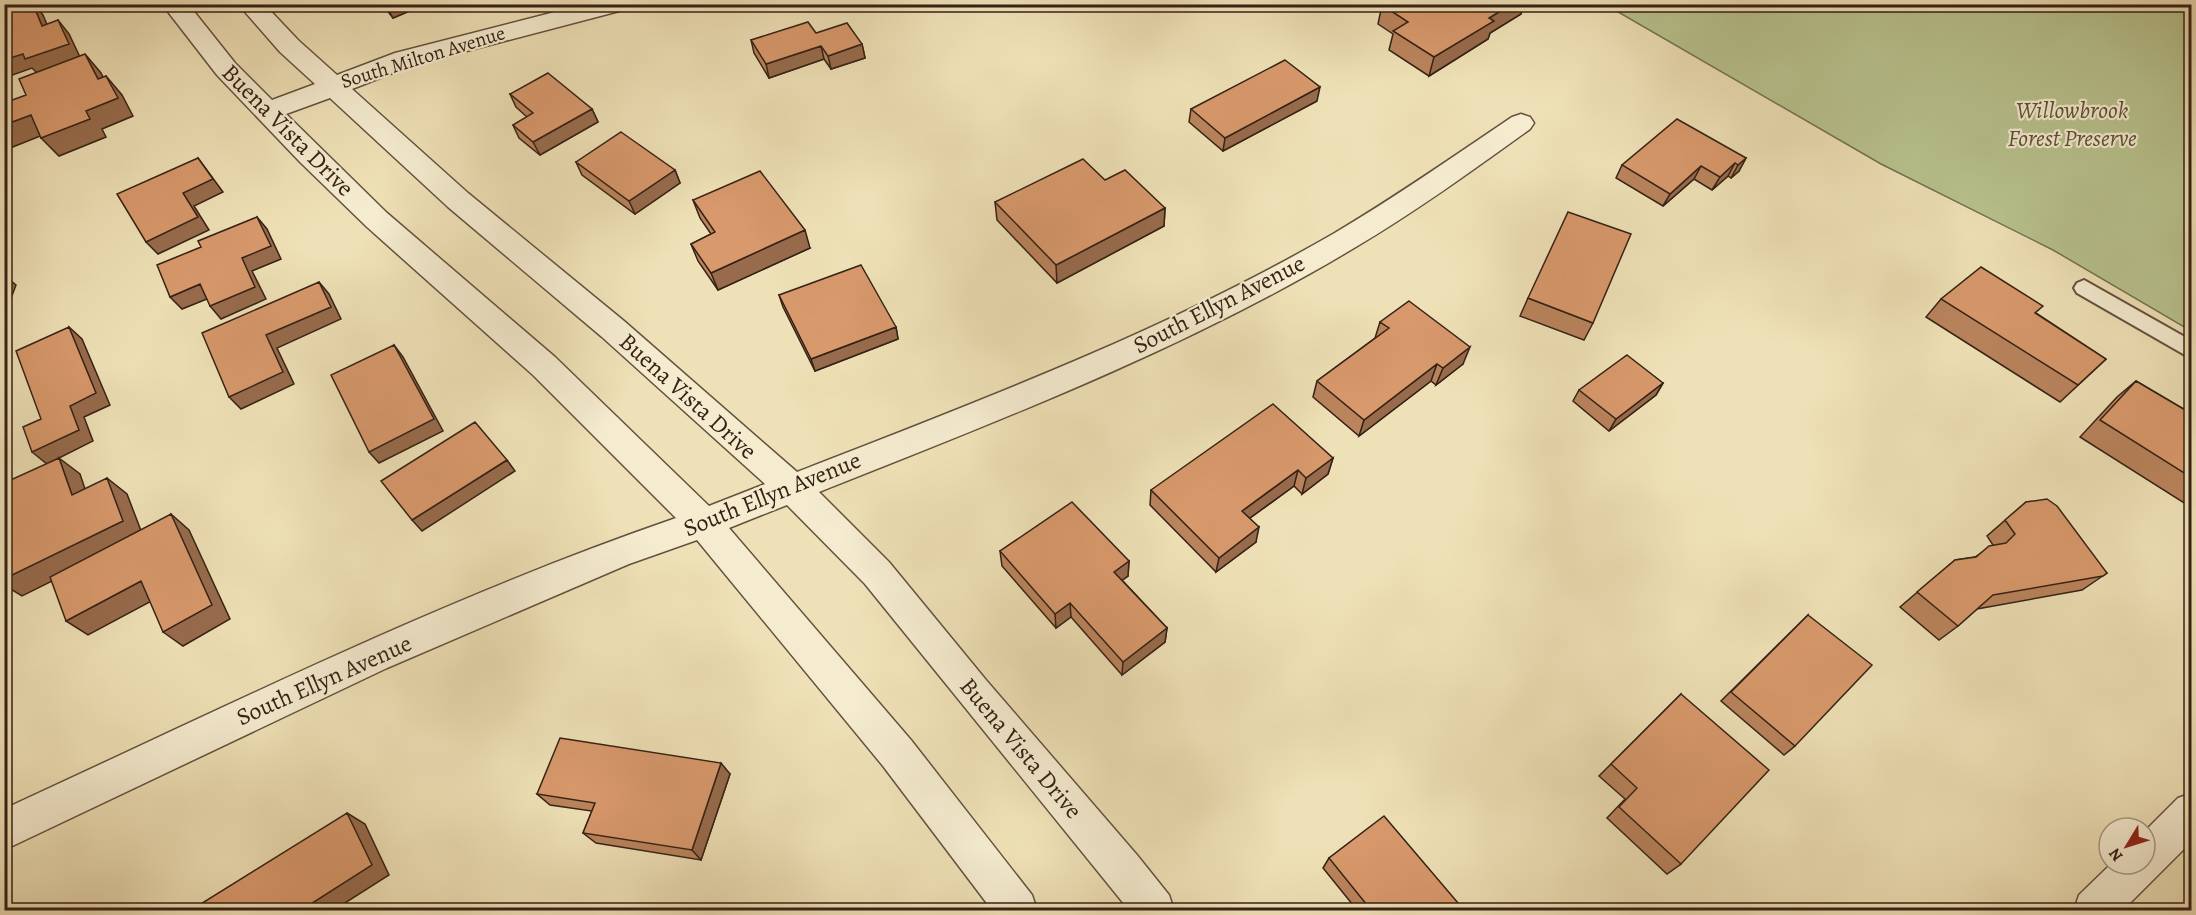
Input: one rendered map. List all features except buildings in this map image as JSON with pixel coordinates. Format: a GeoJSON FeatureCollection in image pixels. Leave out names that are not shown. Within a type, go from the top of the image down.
{"type":"FeatureCollection","features":[{"type":"Feature","properties":{"kind":"street","name":"Buena Vista Drive"},"geometry":{"type":"LineString","coordinates":[[174,4],[226,69],[377,220],[544,366],[704,523],[897,753],[1017,910]]}},
{"type":"Feature","properties":{"kind":"street","name":"Buena Vista Drive"},"geometry":{"type":"LineString","coordinates":[[250,4],[288,46],[331,86],[458,200],[613,329],[791,487],[877,573],[973,692],[1123,869],[1154,910]]}},
{"type":"Feature","properties":{"kind":"street","name":"South Milton Avenue"},"geometry":{"type":"LineString","coordinates":[[267,112],[404,59],[618,4]]}},
{"type":"Feature","properties":{"kind":"street","name":"South Ellyn Avenue"},"geometry":{"type":"LineString","coordinates":[[4,830],[374,656],[618,553],[704,523],[1008,403],[1116,356],[1236,299],[1343,241],[1439,180],[1521,123]]}},
{"type":"Feature","properties":{"kind":"street"},"geometry":{"type":"LineString","coordinates":[[2157,847],[2192,812]]}},
{"type":"Feature","properties":{"kind":"street"},"geometry":{"type":"LineString","coordinates":[[2094,910],[2128,876]]}},
{"type":"Feature","properties":{"kind":"lane"},"geometry":{"type":"LineString","coordinates":[[2084,288],[2192,351]]}},
{"type":"Feature","properties":{"kind":"green space","name":"Willowbrook Forest Preserve"},"geometry":{"type":"Polygon","coordinates":[[[1606,5],[2191,5],[2191,331],[2053,250],[1881,164],[1606,5]]]}}]}
